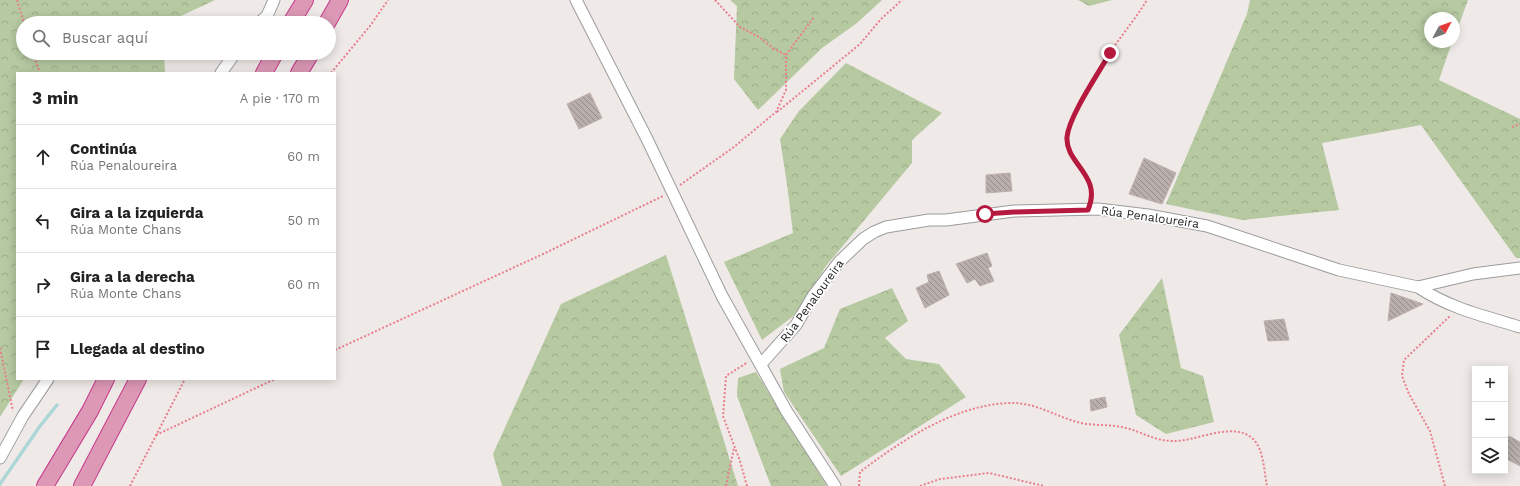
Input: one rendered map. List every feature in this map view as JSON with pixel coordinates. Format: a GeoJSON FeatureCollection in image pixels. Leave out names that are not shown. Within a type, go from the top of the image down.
{"type":"FeatureCollection","features":[{"type":"Feature","properties":{"kind":"highway"},"geometry":{"type":"LineString","coordinates":[[295,16],[305,0]]}},
{"type":"Feature","properties":{"kind":"highway"},"geometry":{"type":"LineString","coordinates":[[331,16],[340,0]]}},
{"type":"Feature","properties":{"kind":"highway"},"geometry":{"type":"LineString","coordinates":[[265,72],[271,60]]}},
{"type":"Feature","properties":{"kind":"highway"},"geometry":{"type":"LineString","coordinates":[[300,72],[306,60]]}},
{"type":"Feature","properties":{"kind":"highway"},"geometry":{"type":"LineString","coordinates":[[45,486],[90,411],[106,380]]}},
{"type":"Feature","properties":{"kind":"highway"},"geometry":{"type":"LineString","coordinates":[[82,486],[137,380]]}},
{"type":"Feature","properties":{"kind":"street"},"geometry":{"type":"LineString","coordinates":[[267,16],[274,0]]}},
{"type":"Feature","properties":{"kind":"street"},"geometry":{"type":"LineString","coordinates":[[576,0],[722,296],[787,412],[834,486]]}},
{"type":"Feature","properties":{"kind":"street"},"geometry":{"type":"LineString","coordinates":[[222,72],[231,60]]}},
{"type":"Feature","properties":{"kind":"street","name":"Rúa Penaloureira"},"geometry":{"type":"LineString","coordinates":[[759,360],[796,326],[813,296],[839,262],[874,232],[886,228],[929,220],[946,220],[1014,212],[1088,210],[1148,215],[1207,226],[1232,236],[1260,243],[1339,270],[1418,287],[1473,274],[1520,268]]}},
{"type":"Feature","properties":{"kind":"street"},"geometry":{"type":"LineString","coordinates":[[1418,287],[1432,297],[1458,309],[1520,327]]}},
{"type":"Feature","properties":{"kind":"street"},"geometry":{"type":"LineString","coordinates":[[0,458],[23,416],[47,380]]}},
{"type":"Feature","properties":{"kind":"path"},"geometry":{"type":"LineString","coordinates":[[17,0],[22,16]]}},
{"type":"Feature","properties":{"kind":"path"},"geometry":{"type":"LineString","coordinates":[[332,72],[370,26],[388,0]]}},
{"type":"Feature","properties":{"kind":"path"},"geometry":{"type":"LineString","coordinates":[[715,0],[740,27],[758,37],[774,50],[786,55]]}},
{"type":"Feature","properties":{"kind":"path"},"geometry":{"type":"LineString","coordinates":[[775,113],[860,44],[881,19],[902,0]]}},
{"type":"Feature","properties":{"kind":"path"},"geometry":{"type":"LineString","coordinates":[[1088,210],[1091,191],[1083,168],[1068,148],[1067,136],[1077,110],[1110,53],[1147,0]]}},
{"type":"Feature","properties":{"kind":"path"},"geometry":{"type":"LineString","coordinates":[[336,350],[543,254],[672,192],[734,147],[776,112],[786,90],[786,55],[814,18]]}},
{"type":"Feature","properties":{"kind":"path"},"geometry":{"type":"LineString","coordinates":[[35,60],[40,72]]}},
{"type":"Feature","properties":{"kind":"path"},"geometry":{"type":"LineString","coordinates":[[1512,127],[1520,124]]}},
{"type":"Feature","properties":{"kind":"path"},"geometry":{"type":"LineString","coordinates":[[1445,486],[1430,431],[1409,394],[1402,376],[1404,360],[1458,309]]}},
{"type":"Feature","properties":{"kind":"path"},"geometry":{"type":"LineString","coordinates":[[0,348],[14,415],[23,416]]}},
{"type":"Feature","properties":{"kind":"path"},"geometry":{"type":"LineString","coordinates":[[747,486],[723,416],[726,376],[759,360]]}},
{"type":"Feature","properties":{"kind":"path"},"geometry":{"type":"LineString","coordinates":[[130,486],[184,380]]}},
{"type":"Feature","properties":{"kind":"path"},"geometry":{"type":"LineString","coordinates":[[156,435],[273,380]]}},
{"type":"Feature","properties":{"kind":"path"},"geometry":{"type":"LineString","coordinates":[[859,486],[860,472],[883,455],[940,420],[973,410],[1008,403],[1032,404],[1081,422],[1126,428],[1153,439],[1174,442],[1212,433],[1239,432],[1252,438],[1261,451],[1267,486]]}},
{"type":"Feature","properties":{"kind":"path"},"geometry":{"type":"LineString","coordinates":[[726,486],[734,447]]}},
{"type":"Feature","properties":{"kind":"path"},"geometry":{"type":"LineString","coordinates":[[920,486],[940,479],[989,473],[1044,486]]}},
{"type":"Feature","properties":{"kind":"green space"},"geometry":{"type":"Polygon","coordinates":[[[0,0],[215,0],[181,16],[16,16],[16,60],[164,60],[165,72],[16,72],[16,380],[23,380],[0,417],[0,0]]]}},
{"type":"Feature","properties":{"kind":"green space"},"geometry":{"type":"Polygon","coordinates":[[[730,0],[882,0],[857,23],[822,48],[758,110],[734,79],[737,6],[730,0]]]}},
{"type":"Feature","properties":{"kind":"green space"},"geometry":{"type":"Polygon","coordinates":[[[1078,0],[1112,0],[1089,6],[1078,0]]]}},
{"type":"Feature","properties":{"kind":"green space"},"geometry":{"type":"Polygon","coordinates":[[[1250,0],[1468,0],[1460,22],[1460,12],[1424,12],[1424,48],[1450,48],[1439,80],[1520,119],[1520,258],[1516,258],[1421,125],[1322,143],[1339,210],[1242,220],[1166,204],[1247,14],[1250,0]]]}},
{"type":"Feature","properties":{"kind":"green space"},"geometry":{"type":"Polygon","coordinates":[[[846,63],[942,113],[912,140],[912,163],[826,266],[796,314],[762,340],[724,262],[793,233],[780,139],[799,111],[846,63]]]}},
{"type":"Feature","properties":{"kind":"green space"},"geometry":{"type":"Polygon","coordinates":[[[666,255],[738,486],[502,486],[493,454],[561,304],[666,255]]]}},
{"type":"Feature","properties":{"kind":"green space"},"geometry":{"type":"Polygon","coordinates":[[[1162,278],[1181,368],[1203,376],[1214,422],[1166,434],[1136,415],[1119,335],[1162,278]]]}},
{"type":"Feature","properties":{"kind":"green space"},"geometry":{"type":"Polygon","coordinates":[[[892,288],[908,321],[885,338],[906,359],[939,364],[966,397],[841,476],[784,392],[780,369],[824,348],[840,309],[892,288]]]}},
{"type":"Feature","properties":{"kind":"green space"},"geometry":{"type":"Polygon","coordinates":[[[756,372],[827,486],[771,486],[737,396],[738,378],[756,372]]]}},
{"type":"Feature","properties":{"kind":"building"},"geometry":{"type":"Polygon","coordinates":[[[590,93],[602,118],[579,129],[567,104],[590,93]]]}},
{"type":"Feature","properties":{"kind":"building"},"geometry":{"type":"Polygon","coordinates":[[[1144,158],[1176,173],[1162,204],[1129,194],[1144,158]]]}},
{"type":"Feature","properties":{"kind":"building"},"geometry":{"type":"Polygon","coordinates":[[[1010,173],[1012,191],[986,193],[986,175],[1010,173]]]}},
{"type":"Feature","properties":{"kind":"building"},"geometry":{"type":"Polygon","coordinates":[[[987,253],[992,266],[988,268],[994,281],[980,286],[975,279],[967,283],[956,264],[987,253]]]}},
{"type":"Feature","properties":{"kind":"building"},"geometry":{"type":"Polygon","coordinates":[[[939,271],[949,295],[925,308],[916,288],[929,282],[927,275],[939,271]]]}},
{"type":"Feature","properties":{"kind":"building"},"geometry":{"type":"Polygon","coordinates":[[[1391,293],[1423,304],[1388,321],[1391,293]]]}},
{"type":"Feature","properties":{"kind":"building"},"geometry":{"type":"Polygon","coordinates":[[[1284,319],[1289,340],[1268,341],[1264,321],[1284,319]]]}},
{"type":"Feature","properties":{"kind":"building"},"geometry":{"type":"Polygon","coordinates":[[[1105,397],[1107,407],[1091,411],[1090,400],[1105,397]]]}},
{"type":"Feature","properties":{"kind":"building"},"geometry":{"type":"Polygon","coordinates":[[[1509,436],[1520,442],[1520,466],[1508,460],[1509,436]]]}},
{"type":"Feature","properties":{"kind":"waterway"},"geometry":{"type":"LineString","coordinates":[[0,484],[40,426],[57,405]]}},
{"type":"Feature","properties":{"kind":"route"},"geometry":{"type":"LineString","coordinates":[[985,214],[1042,210],[1088,210],[1091,191],[1088,179],[1083,168],[1068,148],[1067,136],[1077,110],[1110,53]]}}]}
